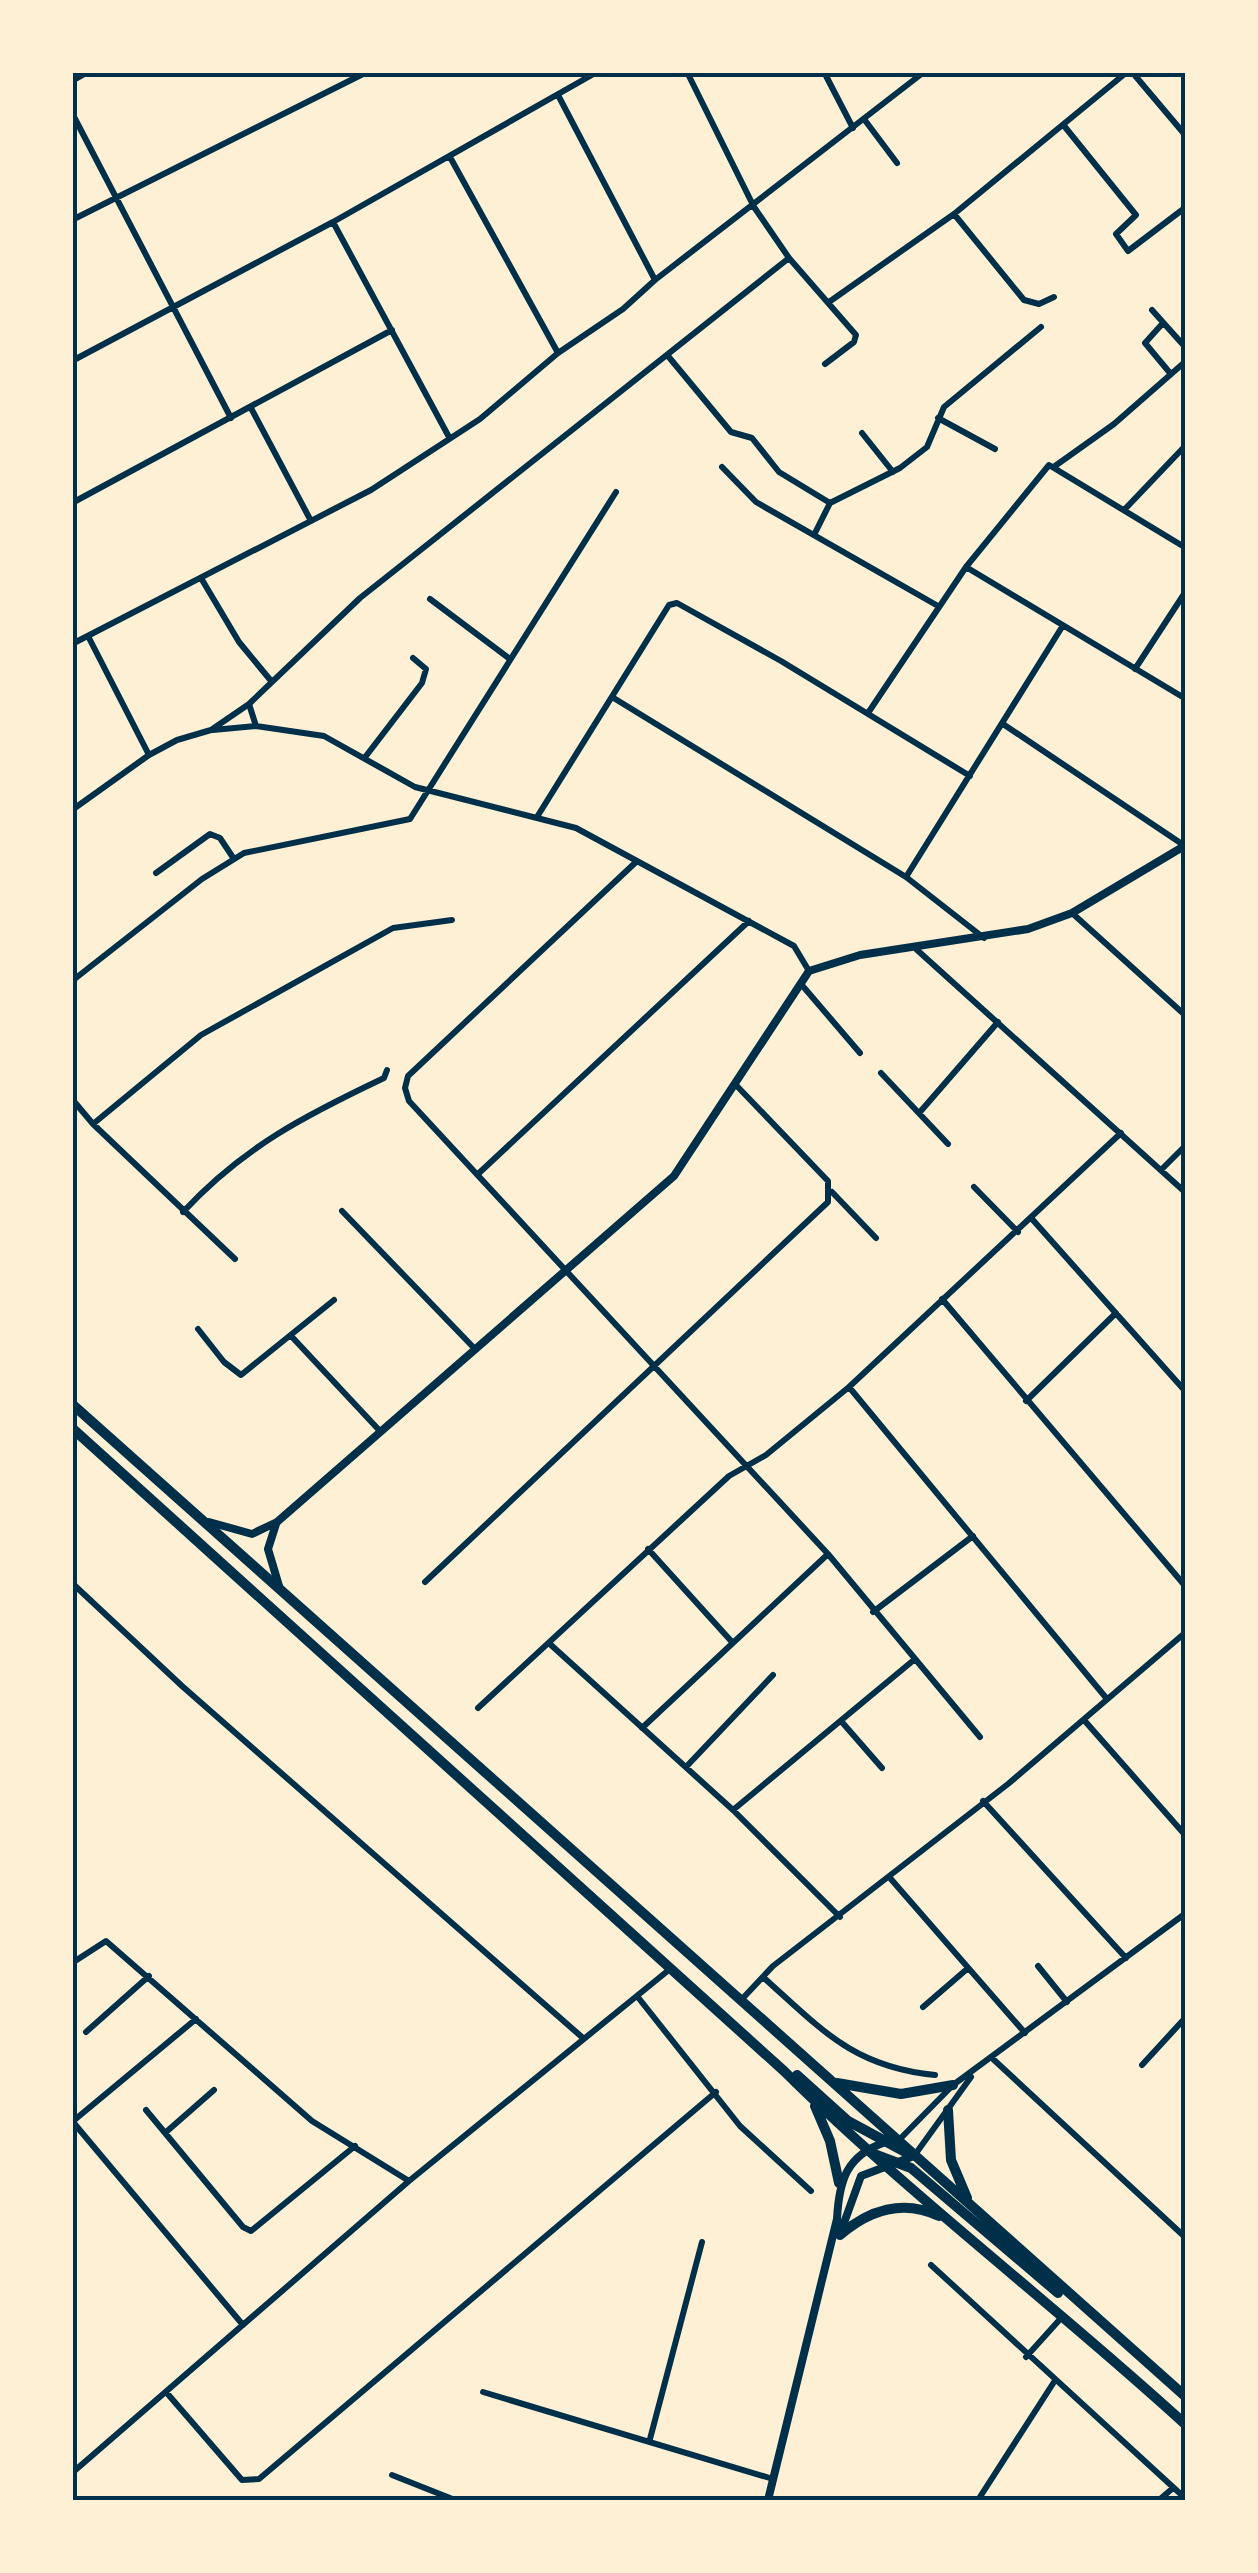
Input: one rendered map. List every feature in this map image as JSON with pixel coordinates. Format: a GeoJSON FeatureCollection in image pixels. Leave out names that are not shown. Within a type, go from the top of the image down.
{"type":"FeatureCollection","features":[{"type":"Feature","properties":{"kind":"highway"},"geometry":{"type":"LineString","coordinates":[[72,1404],[1186,2397]]}},
{"type":"Feature","properties":{"kind":"highway"},"geometry":{"type":"LineString","coordinates":[[72,1428],[738,2029],[865,2151],[974,2238],[1186,2425]]}},
{"type":"Feature","properties":{"kind":"highway"},"geometry":{"type":"LineString","coordinates":[[738,2029],[756,2037],[848,2121],[883,2143],[914,2156]]}},
{"type":"Feature","properties":{"kind":"highway"},"geometry":{"type":"LineString","coordinates":[[784,2071],[818,2112],[839,2184]]}},
{"type":"Feature","properties":{"kind":"highway"},"geometry":{"type":"LineString","coordinates":[[827,2079],[880,2093],[920,2094],[953,2085]]}},
{"type":"Feature","properties":{"kind":"highway"},"geometry":{"type":"LineString","coordinates":[[948,2110],[956,2180],[984,2218]]}},
{"type":"Feature","properties":{"kind":"highway"},"geometry":{"type":"LineString","coordinates":[[865,2151],[911,2168],[1058,2293],[1086,2308]]}},
{"type":"Feature","properties":{"kind":"highway"},"geometry":{"type":"LineString","coordinates":[[840,2235],[867,2216],[910,2207],[944,2218],[974,2238]]}},
{"type":"Feature","properties":{"kind":"street"},"geometry":{"type":"LineString","coordinates":[[72,81],[88,72]]}},
{"type":"Feature","properties":{"kind":"street"},"geometry":{"type":"LineString","coordinates":[[72,220],[368,72]]}},
{"type":"Feature","properties":{"kind":"street"},"geometry":{"type":"LineString","coordinates":[[72,361],[333,222],[597,72]]}},
{"type":"Feature","properties":{"kind":"street"},"geometry":{"type":"LineString","coordinates":[[687,72],[754,207],[789,258],[856,335],[854,342],[825,364]]}},
{"type":"Feature","properties":{"kind":"street"},"geometry":{"type":"LineString","coordinates":[[824,72],[853,128]]}},
{"type":"Feature","properties":{"kind":"street"},"geometry":{"type":"LineString","coordinates":[[72,644],[371,490],[480,420],[558,353],[623,310],[654,280],[754,207],[924,72]]}},
{"type":"Feature","properties":{"kind":"street"},"geometry":{"type":"LineString","coordinates":[[829,302],[954,214],[1130,72],[1186,136]]}},
{"type":"Feature","properties":{"kind":"street"},"geometry":{"type":"LineString","coordinates":[[558,96],[654,280]]}},
{"type":"Feature","properties":{"kind":"street"},"geometry":{"type":"LineString","coordinates":[[72,114],[232,418]]}},
{"type":"Feature","properties":{"kind":"street"},"geometry":{"type":"LineString","coordinates":[[864,119],[898,164]]}},
{"type":"Feature","properties":{"kind":"street"},"geometry":{"type":"LineString","coordinates":[[1064,127],[1136,215],[1116,234],[1128,250],[1186,207]]}},
{"type":"Feature","properties":{"kind":"street"},"geometry":{"type":"LineString","coordinates":[[450,156],[558,353]]}},
{"type":"Feature","properties":{"kind":"street"},"geometry":{"type":"LineString","coordinates":[[954,214],[1024,300],[1039,304],[1054,296]]}},
{"type":"Feature","properties":{"kind":"street"},"geometry":{"type":"LineString","coordinates":[[333,222],[449,437]]}},
{"type":"Feature","properties":{"kind":"street"},"geometry":{"type":"LineString","coordinates":[[211,730],[249,704],[360,598],[789,258]]}},
{"type":"Feature","properties":{"kind":"street"},"geometry":{"type":"LineString","coordinates":[[1152,310],[1186,348]]}},
{"type":"Feature","properties":{"kind":"street"},"geometry":{"type":"LineString","coordinates":[[1163,322],[1145,344],[1170,373]]}},
{"type":"Feature","properties":{"kind":"street"},"geometry":{"type":"LineString","coordinates":[[814,534],[830,503],[856,486],[893,472],[927,447],[944,407],[1041,327]]}},
{"type":"Feature","properties":{"kind":"street"},"geometry":{"type":"LineString","coordinates":[[72,503],[392,330]]}},
{"type":"Feature","properties":{"kind":"street"},"geometry":{"type":"LineString","coordinates":[[668,356],[731,432],[752,438],[780,472],[830,503]]}},
{"type":"Feature","properties":{"kind":"street"},"geometry":{"type":"LineString","coordinates":[[868,712],[938,606],[1042,469],[1055,466],[1114,424],[1186,361]]}},
{"type":"Feature","properties":{"kind":"street"},"geometry":{"type":"LineString","coordinates":[[251,408],[310,521]]}},
{"type":"Feature","properties":{"kind":"street"},"geometry":{"type":"LineString","coordinates":[[938,418],[995,449]]}},
{"type":"Feature","properties":{"kind":"street"},"geometry":{"type":"LineString","coordinates":[[862,434],[893,472]]}},
{"type":"Feature","properties":{"kind":"street"},"geometry":{"type":"LineString","coordinates":[[1124,509],[1186,445]]}},
{"type":"Feature","properties":{"kind":"street"},"geometry":{"type":"LineString","coordinates":[[1055,466],[1186,548]]}},
{"type":"Feature","properties":{"kind":"street"},"geometry":{"type":"LineString","coordinates":[[722,467],[756,502],[938,606]]}},
{"type":"Feature","properties":{"kind":"street"},"geometry":{"type":"LineString","coordinates":[[72,980],[202,879],[256,849],[410,820],[616,492]]}},
{"type":"Feature","properties":{"kind":"street"},"geometry":{"type":"LineString","coordinates":[[966,567],[1186,699]]}},
{"type":"Feature","properties":{"kind":"street"},"geometry":{"type":"LineString","coordinates":[[201,578],[240,642],[272,682]]}},
{"type":"Feature","properties":{"kind":"street"},"geometry":{"type":"LineString","coordinates":[[1135,669],[1186,591]]}},
{"type":"Feature","properties":{"kind":"street"},"geometry":{"type":"LineString","coordinates":[[430,598],[510,659]]}},
{"type":"Feature","properties":{"kind":"street"},"geometry":{"type":"LineString","coordinates":[[537,816],[669,605],[685,606],[970,776]]}},
{"type":"Feature","properties":{"kind":"street"},"geometry":{"type":"LineString","coordinates":[[906,878],[1062,627]]}},
{"type":"Feature","properties":{"kind":"street"},"geometry":{"type":"LineString","coordinates":[[88,636],[149,755]]}},
{"type":"Feature","properties":{"kind":"street"},"geometry":{"type":"LineString","coordinates":[[366,756],[422,683],[426,669],[414,658]]}},
{"type":"Feature","properties":{"kind":"street"},"geometry":{"type":"LineString","coordinates":[[612,698],[906,878],[985,938]]}},
{"type":"Feature","properties":{"kind":"street"},"geometry":{"type":"LineString","coordinates":[[249,704],[256,726]]}},
{"type":"Feature","properties":{"kind":"street"},"geometry":{"type":"LineString","coordinates":[[196,1515],[239,1534],[261,1533],[277,1522],[674,1176],[809,971],[860,954],[985,938],[1072,913],[1185,846],[1002,724]]}},
{"type":"Feature","properties":{"kind":"street"},"geometry":{"type":"LineString","coordinates":[[72,810],[149,755],[177,740],[211,730],[256,726],[315,733],[427,790],[576,828],[800,950],[809,971]]}},
{"type":"Feature","properties":{"kind":"street"},"geometry":{"type":"LineString","coordinates":[[156,873],[210,834],[220,838],[234,860]]}},
{"type":"Feature","properties":{"kind":"street"},"geometry":{"type":"LineString","coordinates":[[636,862],[408,1076],[404,1088],[409,1101],[828,1554],[980,1737]]}},
{"type":"Feature","properties":{"kind":"street"},"geometry":{"type":"LineString","coordinates":[[1072,913],[1186,1016]]}},
{"type":"Feature","properties":{"kind":"street"},"geometry":{"type":"LineString","coordinates":[[93,1124],[201,1035],[393,928],[452,920]]}},
{"type":"Feature","properties":{"kind":"street"},"geometry":{"type":"LineString","coordinates":[[478,1174],[750,921]]}},
{"type":"Feature","properties":{"kind":"street"},"geometry":{"type":"LineString","coordinates":[[916,949],[1186,1192]]}},
{"type":"Feature","properties":{"kind":"street"},"geometry":{"type":"LineString","coordinates":[[801,984],[860,1053]]}},
{"type":"Feature","properties":{"kind":"street"},"geometry":{"type":"LineString","coordinates":[[920,1112],[998,1022]]}},
{"type":"Feature","properties":{"kind":"street"},"geometry":{"type":"LineString","coordinates":[[183,1212],[217,1175],[292,1122],[384,1078],[386,1070]]}},
{"type":"Feature","properties":{"kind":"street"},"geometry":{"type":"LineString","coordinates":[[881,1073],[948,1144]]}},
{"type":"Feature","properties":{"kind":"street"},"geometry":{"type":"LineString","coordinates":[[735,1084],[828,1181],[832,1191],[876,1238]]}},
{"type":"Feature","properties":{"kind":"street"},"geometry":{"type":"LineString","coordinates":[[72,1099],[93,1124],[235,1259]]}},
{"type":"Feature","properties":{"kind":"street"},"geometry":{"type":"LineString","coordinates":[[478,1708],[746,1463],[766,1455],[850,1387],[1121,1133]]}},
{"type":"Feature","properties":{"kind":"street"},"geometry":{"type":"LineString","coordinates":[[1162,1170],[1186,1145]]}},
{"type":"Feature","properties":{"kind":"street"},"geometry":{"type":"LineString","coordinates":[[974,1187],[1018,1232]]}},
{"type":"Feature","properties":{"kind":"street"},"geometry":{"type":"LineString","coordinates":[[425,1582],[828,1202],[832,1191]]}},
{"type":"Feature","properties":{"kind":"street"},"geometry":{"type":"LineString","coordinates":[[342,1211],[475,1349]]}},
{"type":"Feature","properties":{"kind":"street"},"geometry":{"type":"LineString","coordinates":[[1032,1218],[1186,1392]]}},
{"type":"Feature","properties":{"kind":"street"},"geometry":{"type":"LineString","coordinates":[[942,1298],[1186,1587]]}},
{"type":"Feature","properties":{"kind":"street"},"geometry":{"type":"LineString","coordinates":[[198,1329],[224,1362],[241,1375],[293,1338],[334,1300]]}},
{"type":"Feature","properties":{"kind":"street"},"geometry":{"type":"LineString","coordinates":[[1026,1401],[1116,1313]]}},
{"type":"Feature","properties":{"kind":"street"},"geometry":{"type":"LineString","coordinates":[[293,1338],[380,1430]]}},
{"type":"Feature","properties":{"kind":"street"},"geometry":{"type":"LineString","coordinates":[[850,1387],[1107,1699]]}},
{"type":"Feature","properties":{"kind":"street"},"geometry":{"type":"LineString","coordinates":[[72,1436],[98,1451]]}},
{"type":"Feature","properties":{"kind":"street"},"geometry":{"type":"LineString","coordinates":[[277,1522],[268,1550],[279,1586]]}},
{"type":"Feature","properties":{"kind":"street"},"geometry":{"type":"LineString","coordinates":[[873,1612],[973,1536]]}},
{"type":"Feature","properties":{"kind":"street"},"geometry":{"type":"LineString","coordinates":[[648,1549],[732,1642]]}},
{"type":"Feature","properties":{"kind":"street"},"geometry":{"type":"LineString","coordinates":[[642,1728],[828,1554]]}},
{"type":"Feature","properties":{"kind":"street"},"geometry":{"type":"LineString","coordinates":[[72,1582],[182,1686],[584,2038]]}},
{"type":"Feature","properties":{"kind":"street"},"geometry":{"type":"LineString","coordinates":[[742,1998],[763,1977],[1084,1720],[1186,1632]]}},
{"type":"Feature","properties":{"kind":"street"},"geometry":{"type":"LineString","coordinates":[[551,1645],[733,1810],[840,1917]]}},
{"type":"Feature","properties":{"kind":"street"},"geometry":{"type":"LineString","coordinates":[[733,1810],[915,1659]]}},
{"type":"Feature","properties":{"kind":"street"},"geometry":{"type":"LineString","coordinates":[[686,1767],[773,1674]]}},
{"type":"Feature","properties":{"kind":"street"},"geometry":{"type":"LineString","coordinates":[[841,1720],[882,1768]]}},
{"type":"Feature","properties":{"kind":"street"},"geometry":{"type":"LineString","coordinates":[[1084,1720],[1186,1836]]}},
{"type":"Feature","properties":{"kind":"street"},"geometry":{"type":"LineString","coordinates":[[984,1802],[1126,1958]]}},
{"type":"Feature","properties":{"kind":"street"},"geometry":{"type":"LineString","coordinates":[[890,1878],[1025,2033]]}},
{"type":"Feature","properties":{"kind":"street"},"geometry":{"type":"LineString","coordinates":[[768,2500],[837,2219],[839,2184],[865,2151],[899,2140],[953,2085],[1186,1913]]}},
{"type":"Feature","properties":{"kind":"street"},"geometry":{"type":"LineString","coordinates":[[72,1963],[106,1940],[312,2121],[409,2180]]}},
{"type":"Feature","properties":{"kind":"street"},"geometry":{"type":"LineString","coordinates":[[1038,1966],[1067,2002]]}},
{"type":"Feature","properties":{"kind":"street"},"geometry":{"type":"LineString","coordinates":[[72,2473],[409,2180],[671,1968]]}},
{"type":"Feature","properties":{"kind":"street"},"geometry":{"type":"LineString","coordinates":[[923,2007],[967,1969]]}},
{"type":"Feature","properties":{"kind":"street"},"geometry":{"type":"LineString","coordinates":[[86,2032],[149,1976]]}},
{"type":"Feature","properties":{"kind":"street"},"geometry":{"type":"LineString","coordinates":[[763,1977],[848,2052],[892,2070],[935,2075]]}},
{"type":"Feature","properties":{"kind":"street"},"geometry":{"type":"LineString","coordinates":[[637,1996],[740,2126],[812,2190]]}},
{"type":"Feature","properties":{"kind":"street"},"geometry":{"type":"LineString","coordinates":[[1142,2065],[1186,2017]]}},
{"type":"Feature","properties":{"kind":"street"},"geometry":{"type":"LineString","coordinates":[[196,2020],[73,2122],[243,2325]]}},
{"type":"Feature","properties":{"kind":"street"},"geometry":{"type":"LineString","coordinates":[[993,2059],[1186,2238]]}},
{"type":"Feature","properties":{"kind":"street"},"geometry":{"type":"LineString","coordinates":[[825,2266],[861,2176],[914,2156],[975,2072]]}},
{"type":"Feature","properties":{"kind":"street"},"geometry":{"type":"LineString","coordinates":[[165,2134],[214,2090]]}},
{"type":"Feature","properties":{"kind":"street"},"geometry":{"type":"LineString","coordinates":[[166,2392],[242,2480],[260,2479],[716,2092]]}},
{"type":"Feature","properties":{"kind":"street"},"geometry":{"type":"LineString","coordinates":[[146,2110],[242,2227],[251,2231],[355,2146]]}},
{"type":"Feature","properties":{"kind":"street"},"geometry":{"type":"LineString","coordinates":[[650,2439],[702,2242]]}},
{"type":"Feature","properties":{"kind":"street"},"geometry":{"type":"LineString","coordinates":[[931,2265],[1026,2357],[1186,2499]]}},
{"type":"Feature","properties":{"kind":"street"},"geometry":{"type":"LineString","coordinates":[[1026,2357],[1062,2318]]}},
{"type":"Feature","properties":{"kind":"street"},"geometry":{"type":"LineString","coordinates":[[978,2500],[1054,2382]]}},
{"type":"Feature","properties":{"kind":"street"},"geometry":{"type":"LineString","coordinates":[[483,2392],[773,2479]]}},
{"type":"Feature","properties":{"kind":"street"},"geometry":{"type":"LineString","coordinates":[[392,2475],[456,2500]]}},
{"type":"Feature","properties":{"kind":"street"},"geometry":{"type":"LineString","coordinates":[[1158,2500],[1173,2488]]}}]}
